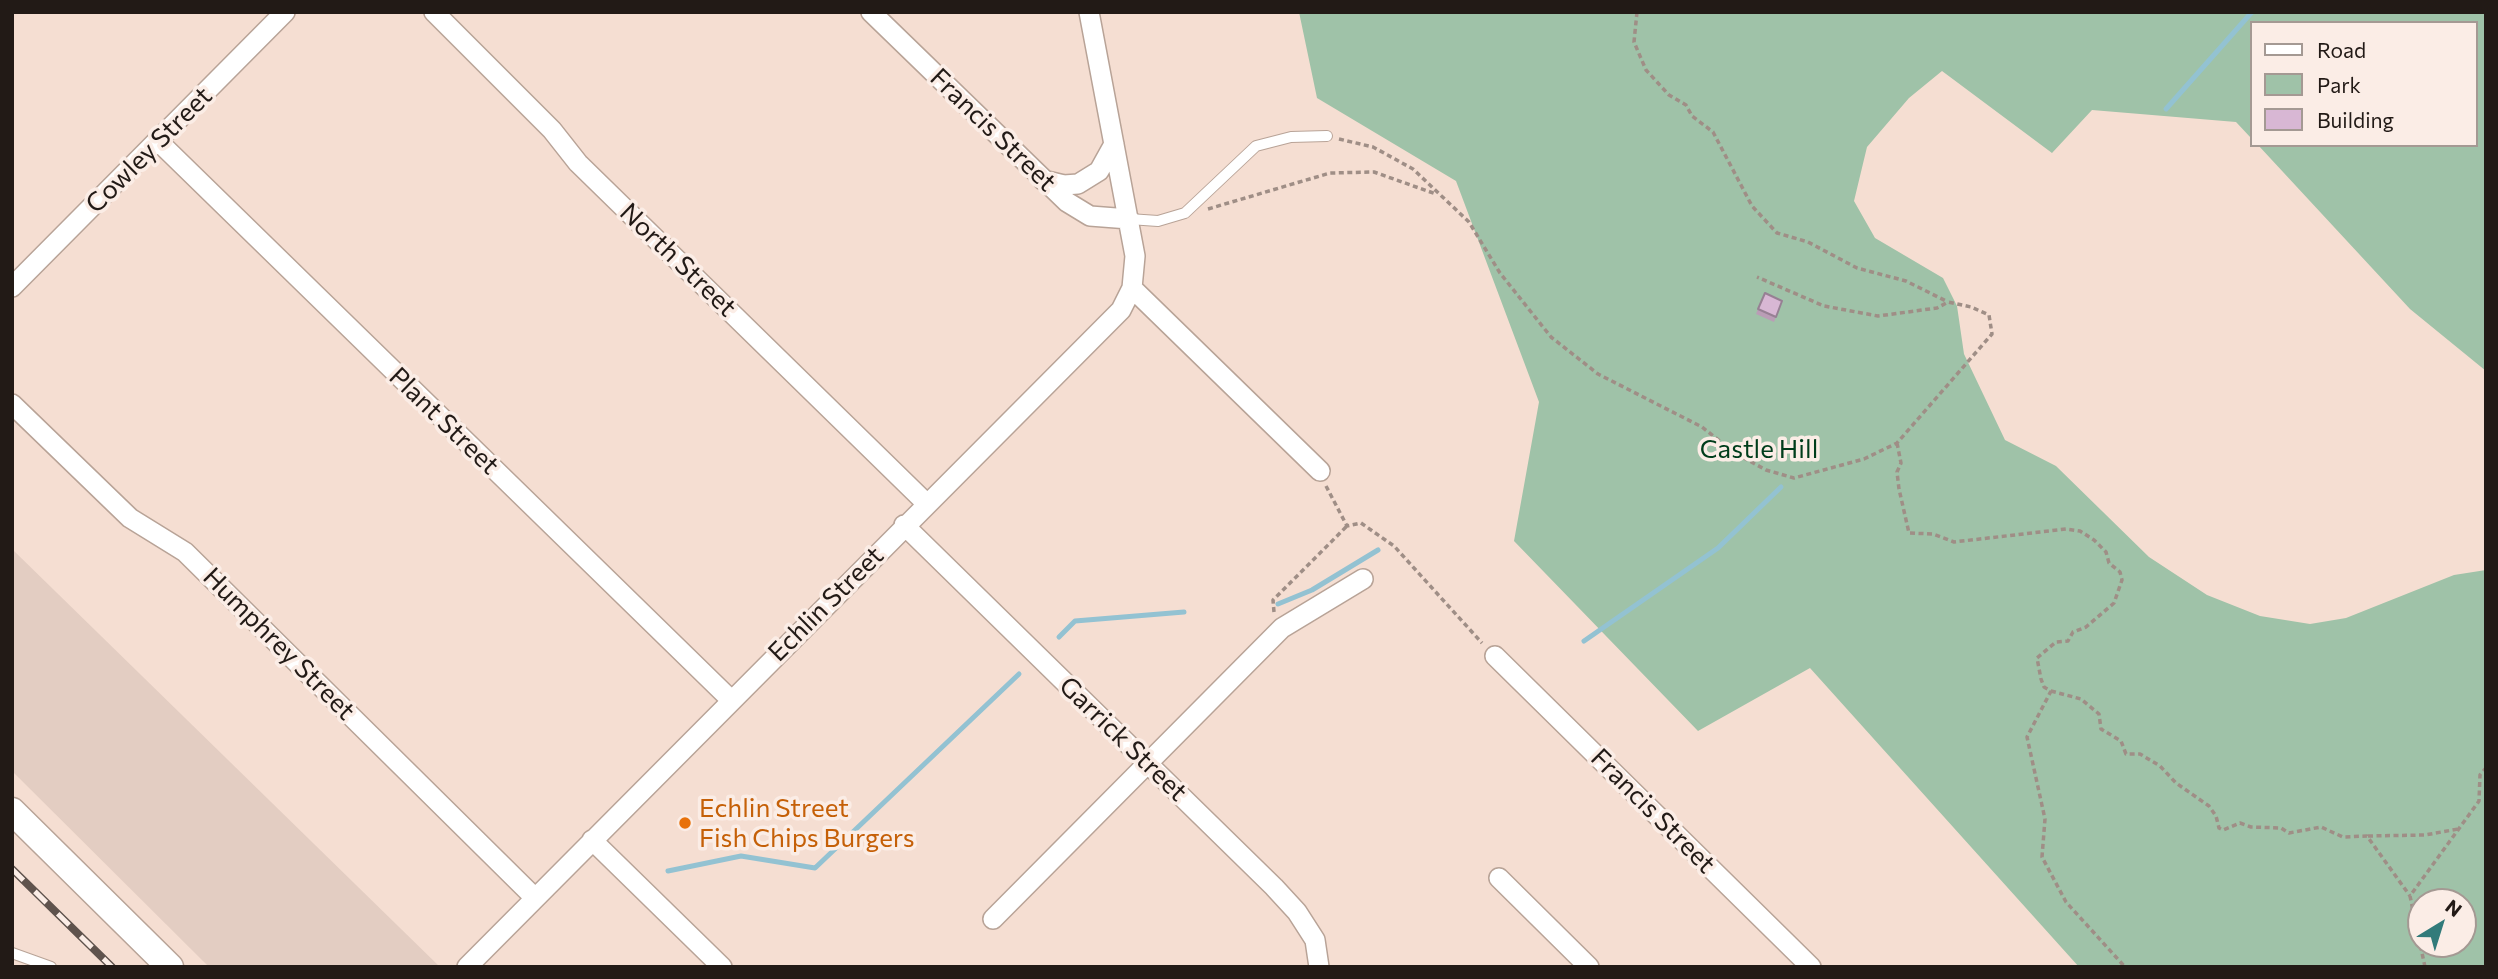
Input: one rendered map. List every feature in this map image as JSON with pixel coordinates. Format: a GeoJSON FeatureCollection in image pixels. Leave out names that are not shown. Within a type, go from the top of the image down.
{"type":"FeatureCollection","features":[{"type":"Feature","properties":{"kind":"main road"},"geometry":{"type":"LineString","coordinates":[[12,811],[170,967]]}},
{"type":"Feature","properties":{"kind":"street","name":"Cowley Street"},"geometry":{"type":"LineString","coordinates":[[12,287],[285,12]]}},
{"type":"Feature","properties":{"kind":"street","name":"North Street"},"geometry":{"type":"LineString","coordinates":[[434,12],[552,130],[578,163],[926,503]]}},
{"type":"Feature","properties":{"kind":"street","name":"Francis Street"},"geometry":{"type":"LineString","coordinates":[[871,12],[1067,202],[1090,216],[1129,219]]}},
{"type":"Feature","properties":{"kind":"street","name":"Echlin Street"},"geometry":{"type":"LineString","coordinates":[[467,967],[904,525],[1121,310],[1132,288],[1135,256],[1089,12]]}},
{"type":"Feature","properties":{"kind":"street","name":"Plant Street"},"geometry":{"type":"LineString","coordinates":[[158,141],[731,700]]}},
{"type":"Feature","properties":{"kind":"street"},"geometry":{"type":"LineString","coordinates":[[1042,180],[1064,186],[1078,184],[1099,171],[1114,144]]}},
{"type":"Feature","properties":{"kind":"street"},"geometry":{"type":"LineString","coordinates":[[1132,288],[1320,471]]}},
{"type":"Feature","properties":{"kind":"street","name":"Humphrey Street"},"geometry":{"type":"LineString","coordinates":[[12,404],[130,518],[185,552],[535,898]]}},
{"type":"Feature","properties":{"kind":"street","name":"Garrick Street"},"geometry":{"type":"LineString","coordinates":[[904,525],[1297,912],[1315,940],[1319,967]]}},
{"type":"Feature","properties":{"kind":"street"},"geometry":{"type":"LineString","coordinates":[[993,919],[1282,628],[1363,579]]}},
{"type":"Feature","properties":{"kind":"street","name":"Francis Street"},"geometry":{"type":"LineString","coordinates":[[1495,656],[1811,967]]}},
{"type":"Feature","properties":{"kind":"street"},"geometry":{"type":"LineString","coordinates":[[592,840],[722,967]]}},
{"type":"Feature","properties":{"kind":"street"},"geometry":{"type":"LineString","coordinates":[[1499,878],[1589,967]]}},
{"type":"Feature","properties":{"kind":"lane"},"geometry":{"type":"LineString","coordinates":[[1129,219],[1158,221],[1185,213],[1256,146],[1291,138],[1327,136]]}},
{"type":"Feature","properties":{"kind":"lane"},"geometry":{"type":"LineString","coordinates":[[12,953],[51,967]]}},
{"type":"Feature","properties":{"kind":"path"},"geometry":{"type":"LineString","coordinates":[[1327,136],[1373,147],[1413,169],[1469,222],[1500,273],[1550,337],[1598,374],[1702,427],[1735,453],[1766,470],[1794,478],[1864,459],[1897,443],[1992,334],[1989,315],[1971,307],[1948,302],[1906,281],[1857,268],[1808,242],[1777,233],[1752,206],[1742,182],[1728,165],[1713,132],[1692,116],[1686,105],[1669,95],[1646,70],[1634,42],[1637,12]]}},
{"type":"Feature","properties":{"kind":"path"},"geometry":{"type":"LineString","coordinates":[[1185,213],[1223,207],[1330,173],[1374,172],[1440,195]]}},
{"type":"Feature","properties":{"kind":"path"},"geometry":{"type":"LineString","coordinates":[[1756,277],[1824,306],[1878,316],[1937,308],[1948,302]]}},
{"type":"Feature","properties":{"kind":"path"},"geometry":{"type":"LineString","coordinates":[[1897,443],[1901,463],[1897,472],[1899,489],[1909,533],[1933,534],[1954,542],[2044,533],[2066,528],[2080,531],[2106,552],[2109,563],[2120,572],[2122,580],[2114,603],[2073,632],[2068,641],[2056,642],[2037,658],[2040,680],[2044,687],[2051,691],[2081,699],[2099,714],[2101,729],[2116,736],[2126,754],[2133,753],[2160,766],[2176,783],[2209,806],[2216,816],[2219,828],[2223,830],[2240,823],[2281,828],[2288,833],[2322,827],[2343,837],[2425,835],[2460,829]]}},
{"type":"Feature","properties":{"kind":"path"},"geometry":{"type":"LineString","coordinates":[[1320,471],[1348,526]]}},
{"type":"Feature","properties":{"kind":"path"},"geometry":{"type":"LineString","coordinates":[[1282,628],[1273,600],[1348,526],[1361,523],[1394,546],[1495,656]]}},
{"type":"Feature","properties":{"kind":"path"},"geometry":{"type":"LineString","coordinates":[[2051,691],[2028,737],[2045,819],[2042,857],[2066,902],[2124,967]]}},
{"type":"Feature","properties":{"kind":"path"},"geometry":{"type":"LineString","coordinates":[[2416,888],[2479,801],[2480,775],[2486,768]]}},
{"type":"Feature","properties":{"kind":"path"},"geometry":{"type":"LineString","coordinates":[[2367,836],[2407,892]]}},
{"type":"Feature","properties":{"kind":"shaded area"},"geometry":{"type":"Polygon","coordinates":[[[12,549],[440,967],[209,967],[12,771],[12,549]]]}},
{"type":"Feature","properties":{"kind":"green space","name":"Castle Hill"},"geometry":{"type":"Polygon","coordinates":[[[1299,12],[2486,12],[2486,371],[2410,309],[2260,147],[2477,147],[2477,21],[2250,21],[2250,137],[2236,122],[2092,110],[2052,153],[1942,71],[1909,98],[1867,147],[1854,201],[1875,238],[1943,278],[1957,306],[1964,354],[2005,440],[2056,466],[2149,557],[2207,595],[2260,616],[2310,624],[2346,618],[2454,575],[2486,570],[2486,967],[2079,967],[1810,668],[1698,731],[1514,541],[1539,402],[1456,181],[1317,98],[1299,12]]]}},
{"type":"Feature","properties":{"kind":"building"},"geometry":{"type":"Polygon","coordinates":[[[1765,293],[1782,301],[1776,317],[1758,309],[1765,293]]]}},
{"type":"Feature","properties":{"kind":"waterway"},"geometry":{"type":"LineString","coordinates":[[2166,109],[2252,12]]}},
{"type":"Feature","properties":{"kind":"waterway"},"geometry":{"type":"LineString","coordinates":[[1584,641],[1718,548],[1781,487]]}},
{"type":"Feature","properties":{"kind":"waterway"},"geometry":{"type":"LineString","coordinates":[[1278,604],[1312,590],[1378,550]]}},
{"type":"Feature","properties":{"kind":"waterway"},"geometry":{"type":"LineString","coordinates":[[1059,637],[1075,621],[1184,612]]}},
{"type":"Feature","properties":{"kind":"waterway"},"geometry":{"type":"LineString","coordinates":[[668,871],[741,856],[815,868],[1019,674]]}},
{"type":"Feature","properties":{"kind":"railway"},"geometry":{"type":"LineString","coordinates":[[12,869],[112,967]]}},
{"type":"Feature","properties":{"kind":"place","name":"Echlin Street Fish Chips Burgers"},"geometry":{"type":"Point","coordinates":[685,823]}}]}
